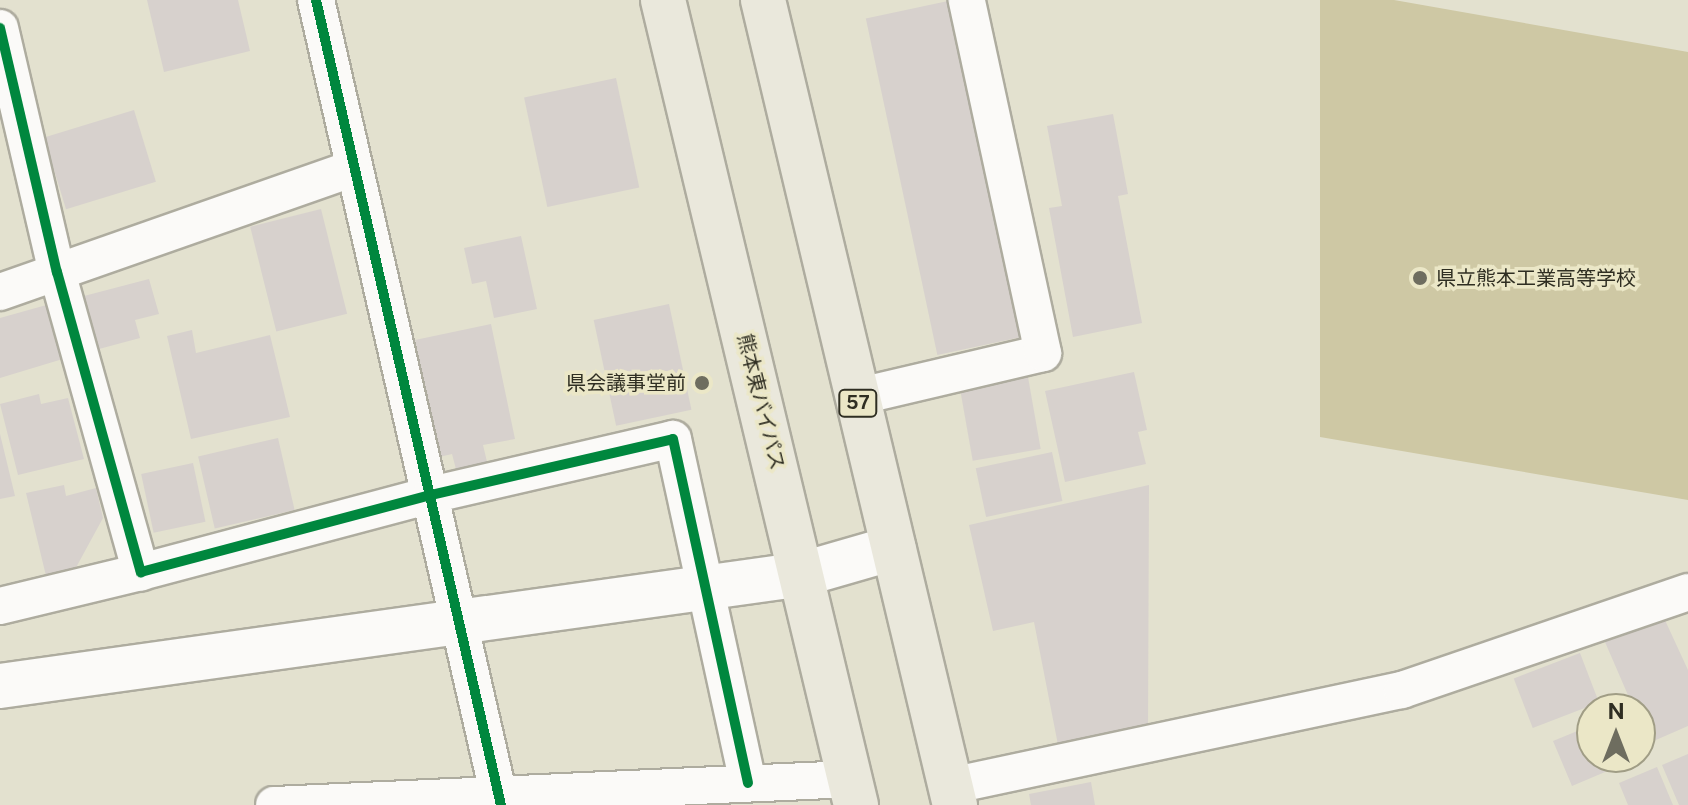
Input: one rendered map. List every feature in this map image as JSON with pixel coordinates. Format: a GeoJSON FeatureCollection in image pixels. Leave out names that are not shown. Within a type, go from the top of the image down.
{"type":"FeatureCollection","features":[{"type":"Feature","properties":{"kind":"highway","name":"熊本東バイパス"},"geometry":{"type":"LineString","coordinates":[[663,0],[853,792]]}},
{"type":"Feature","properties":{"kind":"highway","name":"57"},"geometry":{"type":"LineString","coordinates":[[763,0],[953,795]]}},
{"type":"Feature","properties":{"kind":"street"},"geometry":{"type":"LineString","coordinates":[[316,0],[352,169],[462,622],[499,799]]}},
{"type":"Feature","properties":{"kind":"street"},"geometry":{"type":"LineString","coordinates":[[856,397],[1043,353],[967,0]]}},
{"type":"Feature","properties":{"kind":"street"},"geometry":{"type":"LineString","coordinates":[[0,28],[57,272],[141,572]]}},
{"type":"Feature","properties":{"kind":"street"},"geometry":{"type":"LineString","coordinates":[[0,292],[352,169]]}},
{"type":"Feature","properties":{"kind":"street"},"geometry":{"type":"LineString","coordinates":[[0,606],[431,495],[673,439],[708,587],[748,783]]}},
{"type":"Feature","properties":{"kind":"street"},"geometry":{"type":"LineString","coordinates":[[0,686],[803,574],[893,548]]}},
{"type":"Feature","properties":{"kind":"street"},"geometry":{"type":"LineString","coordinates":[[953,795],[1402,690],[1688,592]]}},
{"type":"Feature","properties":{"kind":"street"},"geometry":{"type":"LineString","coordinates":[[274,805],[499,799],[748,783],[853,792]]}},
{"type":"Feature","properties":{"kind":"shaded area"},"geometry":{"type":"Polygon","coordinates":[[[1320,0],[1394,0],[1688,52],[1688,500],[1320,437],[1320,0]]]}},
{"type":"Feature","properties":{"kind":"building"},"geometry":{"type":"Polygon","coordinates":[[[147,0],[238,0],[250,51],[164,72],[147,0]]]}},
{"type":"Feature","properties":{"kind":"building"},"geometry":{"type":"Polygon","coordinates":[[[948,1],[1020,337],[937,355],[866,18],[948,1]]]}},
{"type":"Feature","properties":{"kind":"building"},"geometry":{"type":"Polygon","coordinates":[[[616,78],[639,188],[547,207],[524,98],[616,78]]]}},
{"type":"Feature","properties":{"kind":"building"},"geometry":{"type":"Polygon","coordinates":[[[134,110],[156,182],[66,209],[44,137],[134,110]]]}},
{"type":"Feature","properties":{"kind":"building"},"geometry":{"type":"Polygon","coordinates":[[[1113,114],[1128,194],[1118,196],[1142,323],[1073,337],[1049,208],[1062,206],[1047,126],[1113,114]]]}},
{"type":"Feature","properties":{"kind":"building"},"geometry":{"type":"Polygon","coordinates":[[[321,209],[347,314],[276,331],[250,227],[321,209]]]}},
{"type":"Feature","properties":{"kind":"building"},"geometry":{"type":"Polygon","coordinates":[[[521,236],[537,309],[494,318],[486,281],[472,284],[464,248],[521,236]]]}},
{"type":"Feature","properties":{"kind":"building"},"geometry":{"type":"Polygon","coordinates":[[[149,279],[159,314],[135,320],[140,338],[99,349],[84,296],[149,279]]]}},
{"type":"Feature","properties":{"kind":"building"},"geometry":{"type":"Polygon","coordinates":[[[50,304],[66,358],[0,378],[0,318],[50,304]]]}},
{"type":"Feature","properties":{"kind":"building"},"geometry":{"type":"Polygon","coordinates":[[[669,304],[691,410],[616,426],[594,320],[669,304]]]}},
{"type":"Feature","properties":{"kind":"building"},"geometry":{"type":"Polygon","coordinates":[[[491,324],[515,439],[483,445],[488,466],[457,473],[452,454],[439,457],[415,340],[491,324]]]}},
{"type":"Feature","properties":{"kind":"building"},"geometry":{"type":"Polygon","coordinates":[[[192,330],[196,353],[270,335],[290,417],[191,439],[167,336],[192,330]]]}},
{"type":"Feature","properties":{"kind":"building"},"geometry":{"type":"Polygon","coordinates":[[[1134,372],[1147,430],[1138,432],[1146,464],[1065,482],[1045,391],[1134,372]]]}},
{"type":"Feature","properties":{"kind":"building"},"geometry":{"type":"Polygon","coordinates":[[[1028,377],[1041,449],[973,461],[960,389],[1028,377]]]}},
{"type":"Feature","properties":{"kind":"building"},"geometry":{"type":"Polygon","coordinates":[[[39,394],[41,404],[68,398],[84,459],[18,475],[0,404],[39,394]]]}},
{"type":"Feature","properties":{"kind":"building"},"geometry":{"type":"Polygon","coordinates":[[[0,434],[15,496],[0,499],[0,434]]]}},
{"type":"Feature","properties":{"kind":"building"},"geometry":{"type":"Polygon","coordinates":[[[278,438],[295,510],[215,529],[198,456],[278,438]]]}},
{"type":"Feature","properties":{"kind":"building"},"geometry":{"type":"Polygon","coordinates":[[[1052,452],[1062,501],[986,517],[976,468],[1052,452]]]}},
{"type":"Feature","properties":{"kind":"building"},"geometry":{"type":"Polygon","coordinates":[[[193,463],[205,522],[154,533],[141,474],[193,463]]]}},
{"type":"Feature","properties":{"kind":"building"},"geometry":{"type":"Polygon","coordinates":[[[64,485],[66,496],[96,488],[103,518],[73,573],[47,580],[26,493],[64,485]]]}},
{"type":"Feature","properties":{"kind":"building"},"geometry":{"type":"Polygon","coordinates":[[[1149,485],[1148,733],[1059,750],[1034,622],[993,631],[969,525],[1149,485]]]}},
{"type":"Feature","properties":{"kind":"building"},"geometry":{"type":"Polygon","coordinates":[[[1664,618],[1688,670],[1688,726],[1656,740],[1656,693],[1627,693],[1605,642],[1664,618]]]}},
{"type":"Feature","properties":{"kind":"building"},"geometry":{"type":"Polygon","coordinates":[[[1580,653],[1595,693],[1576,693],[1576,711],[1533,728],[1514,678],[1580,653]]]}},
{"type":"Feature","properties":{"kind":"building"},"geometry":{"type":"Polygon","coordinates":[[[1576,732],[1576,773],[1603,773],[1572,786],[1553,741],[1576,732]]]}},
{"type":"Feature","properties":{"kind":"building"},"geometry":{"type":"Polygon","coordinates":[[[1688,754],[1688,805],[1679,805],[1662,765],[1688,754]]]}},
{"type":"Feature","properties":{"kind":"building"},"geometry":{"type":"Polygon","coordinates":[[[1656,767],[1673,805],[1628,805],[1619,783],[1643,773],[1656,773],[1656,767]]]}},
{"type":"Feature","properties":{"kind":"building"},"geometry":{"type":"Polygon","coordinates":[[[1091,782],[1095,805],[1031,805],[1029,794],[1091,782]]]}},
{"type":"Feature","properties":{"kind":"cycle path"},"geometry":{"type":"LineString","coordinates":[[316,0],[501,805]]}},
{"type":"Feature","properties":{"kind":"cycle path"},"geometry":{"type":"LineString","coordinates":[[0,28],[57,272],[141,572],[431,495],[673,439],[748,783]]}},
{"type":"Feature","properties":{"kind":"place","name":"県立熊本工業高等学校"},"geometry":{"type":"Point","coordinates":[1420,278]}},
{"type":"Feature","properties":{"kind":"place","name":"県会議事堂前"},"geometry":{"type":"Point","coordinates":[702,383]}}]}
